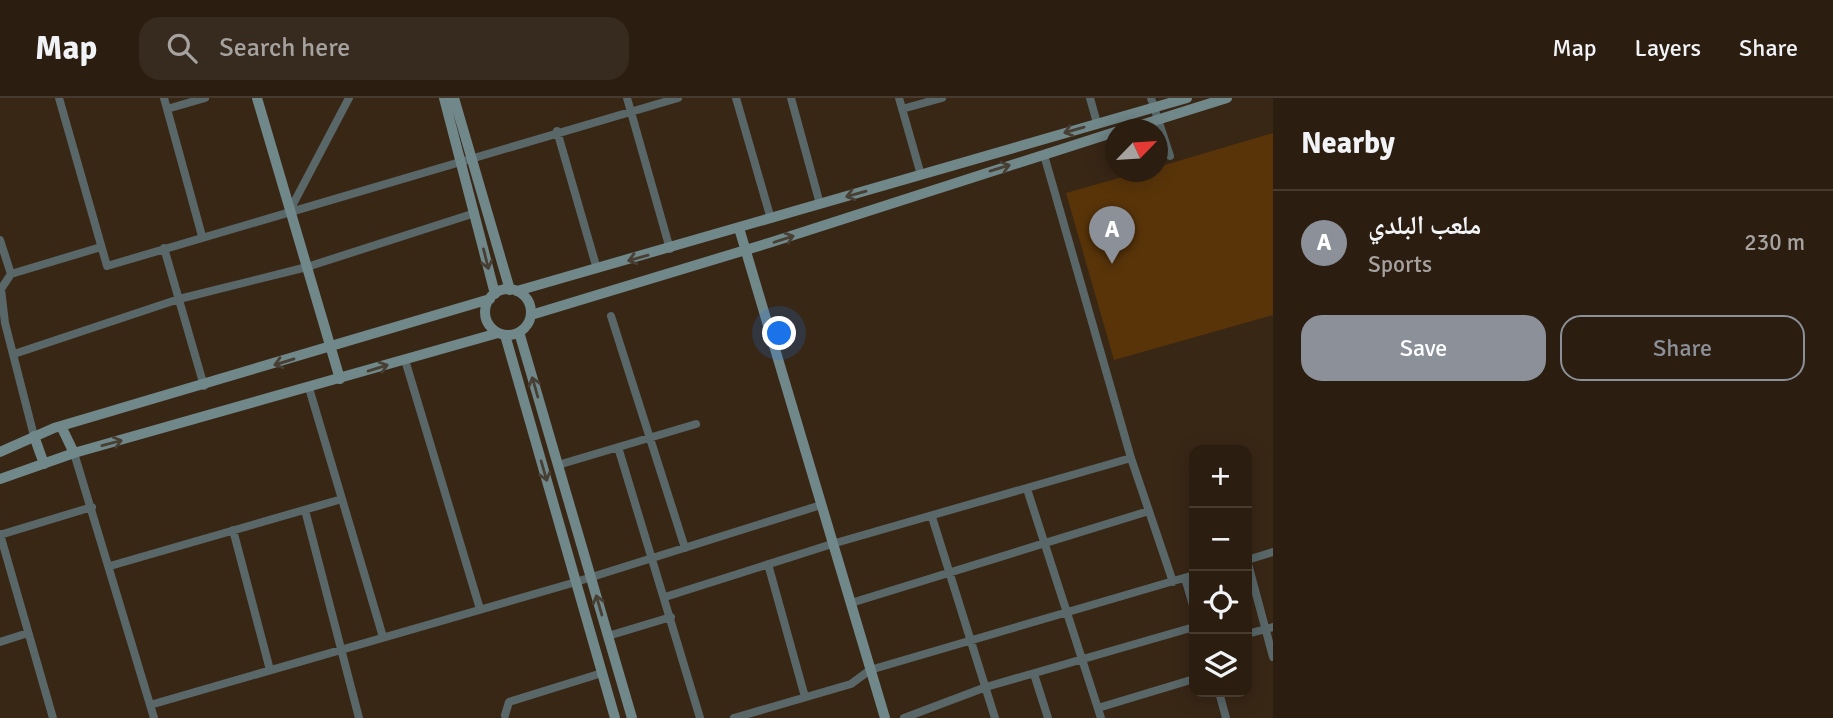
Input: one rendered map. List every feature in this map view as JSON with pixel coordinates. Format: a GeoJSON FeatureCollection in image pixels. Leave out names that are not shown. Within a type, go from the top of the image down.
{"type":"FeatureCollection","features":[{"type":"Feature","properties":{"kind":"main road"},"geometry":{"type":"LineString","coordinates":[[257,98],[340,379]]}},
{"type":"Feature","properties":{"kind":"main road"},"geometry":{"type":"LineString","coordinates":[[444,98],[513,290],[528,301],[531,315]]}},
{"type":"Feature","properties":{"kind":"main road"},"geometry":{"type":"LineString","coordinates":[[454,98],[492,297],[486,314],[492,328],[502,334],[615,718]]}},
{"type":"Feature","properties":{"kind":"main road"},"geometry":{"type":"LineString","coordinates":[[0,452],[61,426],[204,386],[513,290],[670,249],[1097,123],[1153,103],[1187,98]]}},
{"type":"Feature","properties":{"kind":"main road"},"geometry":{"type":"LineString","coordinates":[[1160,119],[1219,99]]}},
{"type":"Feature","properties":{"kind":"main road"},"geometry":{"type":"LineString","coordinates":[[0,479],[74,453],[405,360],[502,334],[519,332],[531,315],[744,251],[1105,135]]}},
{"type":"Feature","properties":{"kind":"main road"},"geometry":{"type":"LineString","coordinates":[[739,228],[885,718]]}},
{"type":"Feature","properties":{"kind":"main road"},"geometry":{"type":"LineString","coordinates":[[519,332],[632,718]]}},
{"type":"Feature","properties":{"kind":"main road"},"geometry":{"type":"LineString","coordinates":[[61,426],[74,453]]}},
{"type":"Feature","properties":{"kind":"main road"},"geometry":{"type":"LineString","coordinates":[[34,436],[44,464]]}},
{"type":"Feature","properties":{"kind":"street"},"geometry":{"type":"LineString","coordinates":[[59,98],[107,266],[290,209],[678,98]]}},
{"type":"Feature","properties":{"kind":"street"},"geometry":{"type":"LineString","coordinates":[[163,98],[202,236]]}},
{"type":"Feature","properties":{"kind":"street"},"geometry":{"type":"LineString","coordinates":[[167,109],[205,98]]}},
{"type":"Feature","properties":{"kind":"street"},"geometry":{"type":"LineString","coordinates":[[627,98],[670,249]]}},
{"type":"Feature","properties":{"kind":"street"},"geometry":{"type":"LineString","coordinates":[[736,98],[771,219]]}},
{"type":"Feature","properties":{"kind":"street"},"geometry":{"type":"LineString","coordinates":[[791,98],[820,204]]}},
{"type":"Feature","properties":{"kind":"street"},"geometry":{"type":"LineString","coordinates":[[899,98],[921,175]]}},
{"type":"Feature","properties":{"kind":"street"},"geometry":{"type":"LineString","coordinates":[[902,108],[942,98]]}},
{"type":"Feature","properties":{"kind":"street"},"geometry":{"type":"LineString","coordinates":[[1090,98],[1097,123]]}},
{"type":"Feature","properties":{"kind":"street"},"geometry":{"type":"LineString","coordinates":[[290,209],[346,100]]}},
{"type":"Feature","properties":{"kind":"street"},"geometry":{"type":"LineString","coordinates":[[1153,103],[1160,119]]}},
{"type":"Feature","properties":{"kind":"street"},"geometry":{"type":"LineString","coordinates":[[557,131],[597,269]]}},
{"type":"Feature","properties":{"kind":"street"},"geometry":{"type":"LineString","coordinates":[[1168,149],[1170,156]]}},
{"type":"Feature","properties":{"kind":"street"},"geometry":{"type":"LineString","coordinates":[[1044,155],[1131,458],[1173,582]]}},
{"type":"Feature","properties":{"kind":"street"},"geometry":{"type":"LineString","coordinates":[[14,354],[179,299],[307,267],[475,213]]}},
{"type":"Feature","properties":{"kind":"street"},"geometry":{"type":"LineString","coordinates":[[0,240],[11,274]]}},
{"type":"Feature","properties":{"kind":"street"},"geometry":{"type":"LineString","coordinates":[[34,436],[14,354],[2,324],[1,289],[11,274],[101,247]]}},
{"type":"Feature","properties":{"kind":"street"},"geometry":{"type":"LineString","coordinates":[[164,248],[204,386]]}},
{"type":"Feature","properties":{"kind":"street"},"geometry":{"type":"LineString","coordinates":[[611,317],[685,548]]}},
{"type":"Feature","properties":{"kind":"street"},"geometry":{"type":"LineString","coordinates":[[405,360],[480,609]]}},
{"type":"Feature","properties":{"kind":"street"},"geometry":{"type":"LineString","coordinates":[[309,388],[383,637]]}},
{"type":"Feature","properties":{"kind":"street"},"geometry":{"type":"LineString","coordinates":[[558,466],[696,424]]}},
{"type":"Feature","properties":{"kind":"street"},"geometry":{"type":"LineString","coordinates":[[618,447],[700,718]]}},
{"type":"Feature","properties":{"kind":"street"},"geometry":{"type":"LineString","coordinates":[[74,453],[154,718]]}},
{"type":"Feature","properties":{"kind":"street"},"geometry":{"type":"LineString","coordinates":[[665,597],[832,544],[1131,458]]}},
{"type":"Feature","properties":{"kind":"street"},"geometry":{"type":"LineString","coordinates":[[1027,489],[1101,718]]}},
{"type":"Feature","properties":{"kind":"street"},"geometry":{"type":"LineString","coordinates":[[110,566],[342,499]]}},
{"type":"Feature","properties":{"kind":"street"},"geometry":{"type":"LineString","coordinates":[[150,705],[576,582],[821,505]]}},
{"type":"Feature","properties":{"kind":"street"},"geometry":{"type":"LineString","coordinates":[[53,718],[0,534],[92,508]]}},
{"type":"Feature","properties":{"kind":"street"},"geometry":{"type":"LineString","coordinates":[[305,510],[359,718]]}},
{"type":"Feature","properties":{"kind":"street"},"geometry":{"type":"LineString","coordinates":[[850,603],[1149,511]]}},
{"type":"Feature","properties":{"kind":"street"},"geometry":{"type":"LineString","coordinates":[[932,517],[995,718]]}},
{"type":"Feature","properties":{"kind":"street"},"geometry":{"type":"LineString","coordinates":[[233,530],[270,670]]}},
{"type":"Feature","properties":{"kind":"street"},"geometry":{"type":"LineString","coordinates":[[1252,558],[1273,552]]}},
{"type":"Feature","properties":{"kind":"street"},"geometry":{"type":"LineString","coordinates":[[768,564],[805,697]]}},
{"type":"Feature","properties":{"kind":"street"},"geometry":{"type":"LineString","coordinates":[[1251,571],[1269,628],[1273,657]]}},
{"type":"Feature","properties":{"kind":"street"},"geometry":{"type":"LineString","coordinates":[[734,718],[851,684],[870,670],[1189,577]]}},
{"type":"Feature","properties":{"kind":"street"},"geometry":{"type":"LineString","coordinates":[[608,636],[671,617]]}},
{"type":"Feature","properties":{"kind":"street"},"geometry":{"type":"LineString","coordinates":[[1252,633],[1269,628]]}},
{"type":"Feature","properties":{"kind":"street"},"geometry":{"type":"LineString","coordinates":[[904,718],[986,687],[1189,629]]}},
{"type":"Feature","properties":{"kind":"street"},"geometry":{"type":"LineString","coordinates":[[0,642],[28,633]]}},
{"type":"Feature","properties":{"kind":"street"},"geometry":{"type":"LineString","coordinates":[[503,717],[509,702],[602,673]]}},
{"type":"Feature","properties":{"kind":"street"},"geometry":{"type":"LineString","coordinates":[[1034,674],[1048,718]]}},
{"type":"Feature","properties":{"kind":"street"},"geometry":{"type":"LineString","coordinates":[[1098,708],[1189,681]]}},
{"type":"Feature","properties":{"kind":"street"},"geometry":{"type":"LineString","coordinates":[[1220,697],[1226,718]]}},
{"type":"Feature","properties":{"kind":"shaded area"},"geometry":{"type":"Polygon","coordinates":[[[1273,133],[1273,315],[1114,360],[1066,193],[1105,182],[1168,182],[1168,164],[1273,133]]]}},
{"type":"Feature","properties":{"kind":"place","name":"ملعب البلدي"},"geometry":{"type":"Point","coordinates":[1112,264]}}]}
